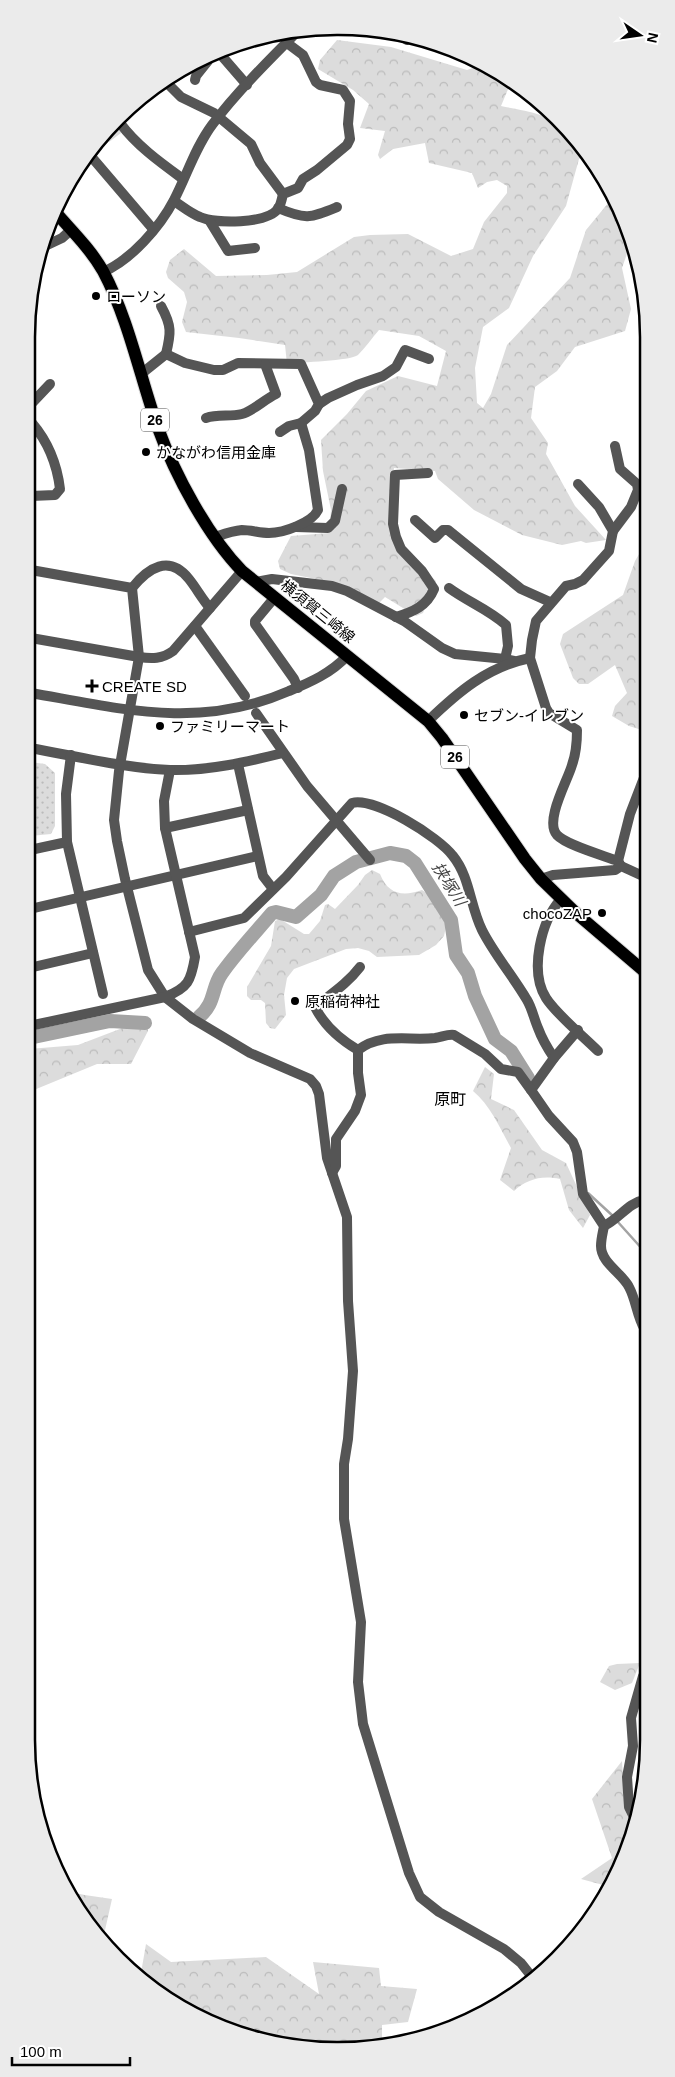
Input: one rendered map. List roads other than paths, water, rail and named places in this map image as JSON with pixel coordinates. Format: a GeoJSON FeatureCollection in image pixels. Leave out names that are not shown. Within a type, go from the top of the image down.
{"type":"FeatureCollection","features":[{"type":"Feature","properties":{"kind":"main road","name":"横須賀三崎線"},"geometry":{"type":"LineString","coordinates":[[60,217],[72,230],[103,272],[119,307],[158,428],[175,467],[215,537],[242,571],[428,721],[541,879],[640,968]]}},
{"type":"Feature","properties":{"kind":"street"},"geometry":{"type":"LineString","coordinates":[[174,201],[193,214],[208,220],[238,221],[269,215],[278,208],[283,194],[298,188],[303,179],[318,170],[347,145],[350,139],[348,124],[350,101],[343,90],[320,85],[316,82],[303,55],[292,39]]}},
{"type":"Feature","properties":{"kind":"street"},"geometry":{"type":"LineString","coordinates":[[103,272],[128,258],[153,229],[174,201],[198,146],[219,116],[287,40]]}},
{"type":"Feature","properties":{"kind":"street"},"geometry":{"type":"LineString","coordinates":[[223,58],[247,85]]}},
{"type":"Feature","properties":{"kind":"street"},"geometry":{"type":"LineString","coordinates":[[195,80],[204,66]]}},
{"type":"Feature","properties":{"kind":"street"},"geometry":{"type":"LineString","coordinates":[[170,86],[181,97],[219,116],[250,144],[260,163],[283,194]]}},
{"type":"Feature","properties":{"kind":"street"},"geometry":{"type":"LineString","coordinates":[[122,126],[137,143],[183,179]]}},
{"type":"Feature","properties":{"kind":"street"},"geometry":{"type":"LineString","coordinates":[[93,159],[153,229]]}},
{"type":"Feature","properties":{"kind":"street"},"geometry":{"type":"LineString","coordinates":[[278,208],[299,217],[314,216],[337,207]]}},
{"type":"Feature","properties":{"kind":"street"},"geometry":{"type":"LineString","coordinates":[[208,220],[228,251],[254,248]]}},
{"type":"Feature","properties":{"kind":"street"},"geometry":{"type":"LineString","coordinates":[[50,244],[62,238],[72,230]]}},
{"type":"Feature","properties":{"kind":"street"},"geometry":{"type":"LineString","coordinates":[[141,374],[166,354],[170,326],[161,306]]}},
{"type":"Feature","properties":{"kind":"street"},"geometry":{"type":"LineString","coordinates":[[280,432],[290,426],[301,423],[315,411],[319,404],[328,398],[356,385],[384,376],[396,368],[405,350],[429,359]]}},
{"type":"Feature","properties":{"kind":"street"},"geometry":{"type":"LineString","coordinates":[[166,354],[185,363],[214,370],[223,370],[238,363],[301,364],[319,404]]}},
{"type":"Feature","properties":{"kind":"street"},"geometry":{"type":"LineString","coordinates":[[206,418],[244,413],[276,394],[264,364]]}},
{"type":"Feature","properties":{"kind":"street"},"geometry":{"type":"LineString","coordinates":[[35,400],[50,384]]}},
{"type":"Feature","properties":{"kind":"street"},"geometry":{"type":"LineString","coordinates":[[296,527],[315,516],[318,510],[309,450],[301,423]]}},
{"type":"Feature","properties":{"kind":"street"},"geometry":{"type":"LineString","coordinates":[[35,427],[51,451],[58,472],[60,490],[55,495],[35,496]]}},
{"type":"Feature","properties":{"kind":"street"},"geometry":{"type":"LineString","coordinates":[[615,446],[620,469],[636,484],[638,490],[631,507],[613,530],[609,551],[583,580],[566,586],[550,602],[536,621],[530,658],[549,713],[577,730],[573,764],[556,808],[555,833],[569,842],[640,874]]}},
{"type":"Feature","properties":{"kind":"street"},"geometry":{"type":"LineString","coordinates":[[396,617],[418,609],[430,599],[434,589],[422,571],[401,549],[396,538],[393,524],[395,474],[428,473]]}},
{"type":"Feature","properties":{"kind":"street"},"geometry":{"type":"LineString","coordinates":[[578,484],[599,507],[613,530]]}},
{"type":"Feature","properties":{"kind":"street"},"geometry":{"type":"LineString","coordinates":[[215,537],[240,530],[270,533],[296,527],[328,528],[335,521],[342,489]]}},
{"type":"Feature","properties":{"kind":"street"},"geometry":{"type":"LineString","coordinates":[[415,520],[436,538],[443,530],[448,530],[521,588],[550,602]]}},
{"type":"Feature","properties":{"kind":"street"},"geometry":{"type":"LineString","coordinates":[[132,588],[153,567],[166,565],[176,568],[189,578],[198,595],[210,608]]}},
{"type":"Feature","properties":{"kind":"street"},"geometry":{"type":"LineString","coordinates":[[35,571],[132,588]]}},
{"type":"Feature","properties":{"kind":"street"},"geometry":{"type":"LineString","coordinates":[[35,639],[139,657],[158,658],[168,654],[195,626],[242,571]]}},
{"type":"Feature","properties":{"kind":"street"},"geometry":{"type":"LineString","coordinates":[[256,582],[272,579],[332,586],[396,617],[442,648],[455,654],[509,660],[530,658]]}},
{"type":"Feature","properties":{"kind":"street"},"geometry":{"type":"LineString","coordinates":[[132,588],[139,657],[120,764],[114,820],[116,841],[144,958],[153,981],[165,997],[193,1019],[250,1053],[310,1079],[316,1086],[327,1158],[347,1217],[348,1301],[353,1371],[348,1439],[344,1464],[344,1519],[361,1622],[358,1676],[362,1724],[409,1873],[420,1897],[439,1912],[504,1949],[521,1963],[529,1973]]}},
{"type":"Feature","properties":{"kind":"street"},"geometry":{"type":"LineString","coordinates":[[449,588],[462,597],[480,605],[506,624],[509,660]]}},
{"type":"Feature","properties":{"kind":"street"},"geometry":{"type":"LineString","coordinates":[[275,597],[254,621],[254,624],[294,679],[298,688]]}},
{"type":"Feature","properties":{"kind":"street"},"geometry":{"type":"LineString","coordinates":[[195,626],[245,696]]}},
{"type":"Feature","properties":{"kind":"street"},"geometry":{"type":"LineString","coordinates":[[35,694],[130,710],[178,715],[213,712],[261,702],[298,688],[329,672],[347,656]]}},
{"type":"Feature","properties":{"kind":"street"},"geometry":{"type":"LineString","coordinates":[[428,721],[448,701],[478,678],[509,660]]}},
{"type":"Feature","properties":{"kind":"street"},"geometry":{"type":"LineString","coordinates":[[256,713],[283,753],[335,820],[368,858]]}},
{"type":"Feature","properties":{"kind":"street"},"geometry":{"type":"LineString","coordinates":[[35,749],[120,764],[170,770],[238,764],[283,753]]}},
{"type":"Feature","properties":{"kind":"street"},"geometry":{"type":"LineString","coordinates":[[71,755],[66,794],[67,842],[103,994]]}},
{"type":"Feature","properties":{"kind":"street"},"geometry":{"type":"LineString","coordinates":[[238,764],[263,876],[273,889]]}},
{"type":"Feature","properties":{"kind":"street"},"geometry":{"type":"LineString","coordinates":[[35,1025],[165,997],[181,991],[190,978],[195,957],[165,828],[164,810],[170,770]]}},
{"type":"Feature","properties":{"kind":"street"},"geometry":{"type":"LineString","coordinates":[[541,879],[553,875],[615,870],[620,864],[630,814],[640,788]]}},
{"type":"Feature","properties":{"kind":"street"},"geometry":{"type":"LineString","coordinates":[[189,932],[244,918],[352,803],[365,802],[390,811],[446,848],[464,875],[471,904],[482,930],[528,1002],[538,1030],[554,1058]]}},
{"type":"Feature","properties":{"kind":"street"},"geometry":{"type":"LineString","coordinates":[[165,828],[248,810]]}},
{"type":"Feature","properties":{"kind":"street"},"geometry":{"type":"LineString","coordinates":[[35,849],[67,842]]}},
{"type":"Feature","properties":{"kind":"street"},"geometry":{"type":"LineString","coordinates":[[35,908],[258,856]]}},
{"type":"Feature","properties":{"kind":"street"},"geometry":{"type":"LineString","coordinates":[[561,899],[551,914],[542,934],[538,962],[541,986],[545,997],[598,1051]]}},
{"type":"Feature","properties":{"kind":"street"},"geometry":{"type":"LineString","coordinates":[[35,967],[93,953]]}},
{"type":"Feature","properties":{"kind":"street"},"geometry":{"type":"LineString","coordinates":[[358,1050],[326,1024],[315,1006],[351,978],[360,967]]}},
{"type":"Feature","properties":{"kind":"street"},"geometry":{"type":"LineString","coordinates":[[531,1090],[554,1058],[578,1030]]}},
{"type":"Feature","properties":{"kind":"street"},"geometry":{"type":"LineString","coordinates":[[358,1050],[378,1040],[388,1038],[434,1038],[454,1034],[485,1054],[501,1069],[518,1072],[549,1116],[573,1142],[577,1152],[583,1194],[604,1226],[601,1247],[603,1255],[609,1264],[624,1277],[640,1317]]}},
{"type":"Feature","properties":{"kind":"street"},"geometry":{"type":"LineString","coordinates":[[332,1174],[336,1166],[336,1139],[355,1111],[361,1095],[358,1073],[358,1050]]}},
{"type":"Feature","properties":{"kind":"street"},"geometry":{"type":"LineString","coordinates":[[604,1226],[612,1223],[633,1203],[640,1201]]}},
{"type":"Feature","properties":{"kind":"street"},"geometry":{"type":"LineString","coordinates":[[631,1812],[629,1807],[627,1777],[633,1746],[631,1718],[640,1686]]}},
{"type":"Feature","properties":{"kind":"waterway","name":"挟塚川"},"geometry":{"type":"LineString","coordinates":[[199,1017],[211,1001],[216,984],[222,973],[272,913],[276,912],[296,917],[321,895],[334,876],[356,862],[390,853],[406,856],[415,863],[451,920],[456,955],[468,973],[475,996],[495,1039],[511,1051],[528,1078]]}},
{"type":"Feature","properties":{"kind":"waterway","name":"挟塚川"},"geometry":{"type":"LineString","coordinates":[[35,1037],[110,1021],[145,1023]]}},
{"type":"Feature","properties":{"kind":"waterway","name":"挟塚川"},"geometry":{"type":"LineString","coordinates":[[588,1193],[613,1216]]}},
{"type":"Feature","properties":{"kind":"waterway","name":"挟塚川"},"geometry":{"type":"LineString","coordinates":[[617,1221],[640,1247]]}},
{"type":"Feature","properties":{"kind":"place","name":"ローソン"},"geometry":{"type":"Point","coordinates":[96,296]}},
{"type":"Feature","properties":{"kind":"place","name":"かながわ信用金庫"},"geometry":{"type":"Point","coordinates":[146,452]}},
{"type":"Feature","properties":{"kind":"place","name":"CREATE SD"},"geometry":{"type":"Point","coordinates":[92,686]}},
{"type":"Feature","properties":{"kind":"place","name":"セブン-イレブン"},"geometry":{"type":"Point","coordinates":[464,715]}},
{"type":"Feature","properties":{"kind":"place","name":"ファミリーマート"},"geometry":{"type":"Point","coordinates":[160,726]}},
{"type":"Feature","properties":{"kind":"place","name":"chocoZAP"},"geometry":{"type":"Point","coordinates":[602,913]}},
{"type":"Feature","properties":{"kind":"place","name":"原稲荷神社"},"geometry":{"type":"Point","coordinates":[295,1001]}},
{"type":"Feature","properties":{"kind":"district","name":"原町"},"geometry":{"type":"Point","coordinates":[450,1099]}}]}
